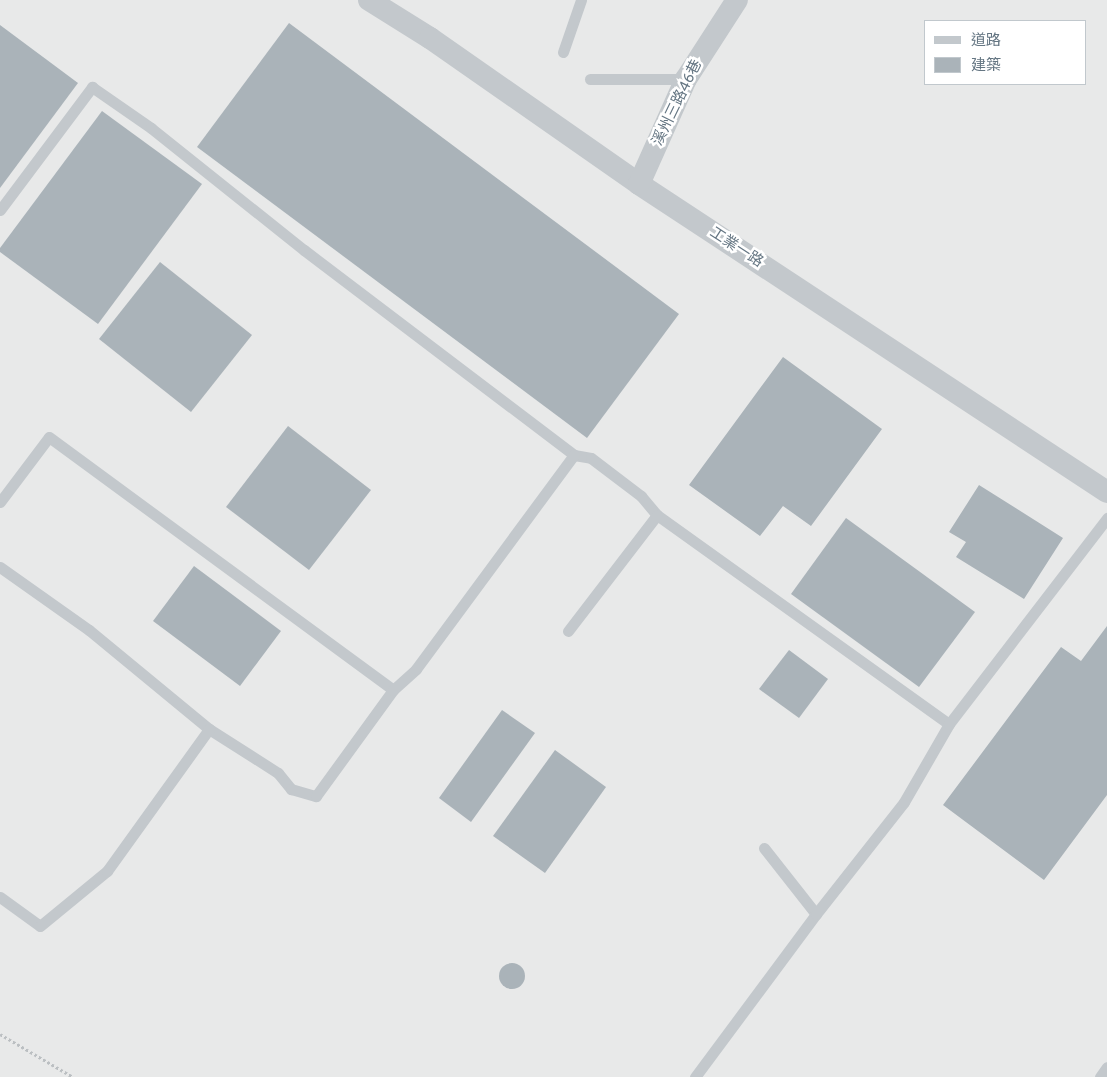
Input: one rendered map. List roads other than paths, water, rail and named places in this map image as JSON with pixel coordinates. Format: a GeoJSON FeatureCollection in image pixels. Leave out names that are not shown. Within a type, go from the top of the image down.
{"type":"FeatureCollection","features":[{"type":"Feature","properties":{"kind":"street","name":"工業一路"},"geometry":{"type":"LineString","coordinates":[[368,0],[430,38],[639,184],[1107,492]]}},
{"type":"Feature","properties":{"kind":"street","name":"溪州三路46巷"},"geometry":{"type":"LineString","coordinates":[[639,184],[686,79],[737,0]]}},
{"type":"Feature","properties":{"kind":"lane"},"geometry":{"type":"LineString","coordinates":[[563,52],[581,0]]}},
{"type":"Feature","properties":{"kind":"lane"},"geometry":{"type":"LineString","coordinates":[[590,79],[686,79]]}},
{"type":"Feature","properties":{"kind":"lane"},"geometry":{"type":"LineString","coordinates":[[0,210],[92,87],[151,128],[304,250],[574,455],[591,458],[641,496],[658,515],[950,724]]}},
{"type":"Feature","properties":{"kind":"lane"},"geometry":{"type":"LineString","coordinates":[[0,502],[49,437],[393,690]]}},
{"type":"Feature","properties":{"kind":"lane"},"geometry":{"type":"LineString","coordinates":[[0,567],[89,630],[209,729],[278,773],[291,789],[316,796],[393,690],[416,669],[574,455]]}},
{"type":"Feature","properties":{"kind":"lane"},"geometry":{"type":"LineString","coordinates":[[568,631],[658,515]]}},
{"type":"Feature","properties":{"kind":"lane"},"geometry":{"type":"LineString","coordinates":[[695,1077],[816,914],[904,802],[950,724],[1107,518]]}},
{"type":"Feature","properties":{"kind":"lane"},"geometry":{"type":"LineString","coordinates":[[0,897],[40,926],[48,920],[107,871],[209,729]]}},
{"type":"Feature","properties":{"kind":"lane"},"geometry":{"type":"LineString","coordinates":[[764,848],[816,914]]}},
{"type":"Feature","properties":{"kind":"lane"},"geometry":{"type":"LineString","coordinates":[[1100,1077],[1107,1067]]}}]}
